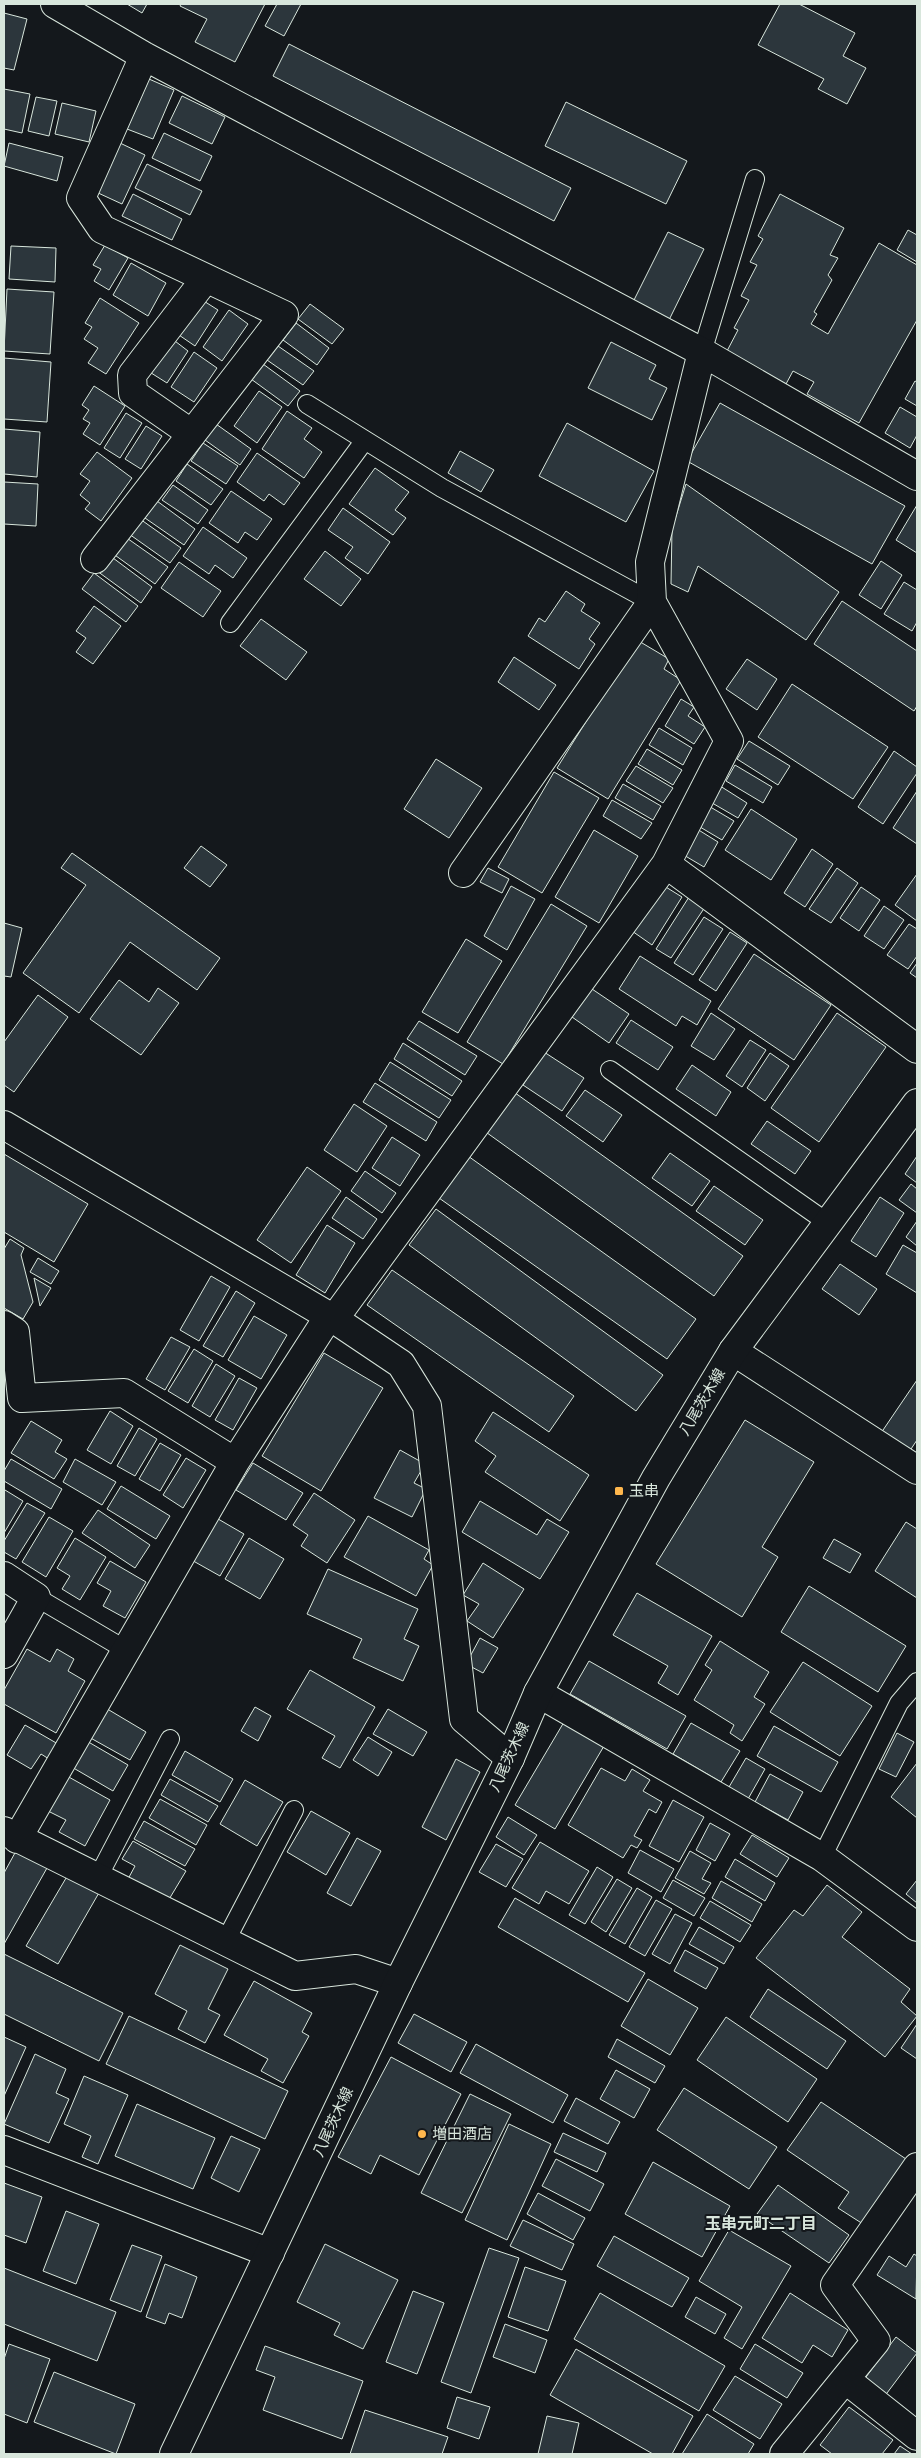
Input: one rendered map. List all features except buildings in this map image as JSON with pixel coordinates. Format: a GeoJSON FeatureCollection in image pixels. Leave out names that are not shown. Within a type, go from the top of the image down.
{"type":"FeatureCollection","features":[{"type":"Feature","properties":{"kind":"street"},"geometry":{"type":"LineString","coordinates":[[55,4],[144,56],[702,352],[917,476]]}},
{"type":"Feature","properties":{"kind":"street"},"geometry":{"type":"LineString","coordinates":[[95,559],[284,315],[102,229],[81,198],[144,56]]}},
{"type":"Feature","properties":{"kind":"street"},"geometry":{"type":"LineString","coordinates":[[192,434],[133,393],[132,375],[206,278]]}},
{"type":"Feature","properties":{"kind":"street"},"geometry":{"type":"LineString","coordinates":[[398,1983],[356,1968],[295,1976],[10,1835],[126,1650],[235,1462],[332,1318],[666,864],[729,741],[652,602],[650,562],[702,352]]}},
{"type":"Feature","properties":{"kind":"street"},"geometry":{"type":"LineString","coordinates":[[463,872],[652,602]]}},
{"type":"Feature","properties":{"kind":"street"},"geometry":{"type":"LineString","coordinates":[[666,864],[917,1049]]}},
{"type":"Feature","properties":{"kind":"street","name":"八尾茨木線"},"geometry":{"type":"LineString","coordinates":[[174,2454],[398,1983],[510,1758],[538,1693],[656,1478],[733,1351],[917,1103]]}},
{"type":"Feature","properties":{"kind":"street"},"geometry":{"type":"LineString","coordinates":[[4,1125],[332,1318],[401,1364],[426,1406],[464,1719],[510,1758]]}},
{"type":"Feature","properties":{"kind":"street"},"geometry":{"type":"LineString","coordinates":[[4,1325],[15,1332],[22,1398],[124,1393],[235,1462]]}},
{"type":"Feature","properties":{"kind":"street"},"geometry":{"type":"LineString","coordinates":[[733,1351],[917,1470]]}},
{"type":"Feature","properties":{"kind":"street"},"geometry":{"type":"LineString","coordinates":[[4,1576],[36,1597],[4,1654]]}},
{"type":"Feature","properties":{"kind":"street"},"geometry":{"type":"LineString","coordinates":[[538,1693],[822,1857],[917,1927]]}},
{"type":"Feature","properties":{"kind":"street"},"geometry":{"type":"LineString","coordinates":[[4,2150],[270,2253]]}},
{"type":"Feature","properties":{"kind":"street"},"geometry":{"type":"LineString","coordinates":[[784,2454],[876,2340],[835,2285],[917,2167]]}},
{"type":"Feature","properties":{"kind":"street"},"geometry":{"type":"LineString","coordinates":[[845,2379],[917,2436]]}},
{"type":"Feature","properties":{"kind":"lane"},"geometry":{"type":"LineString","coordinates":[[702,352],[755,179]]}},
{"type":"Feature","properties":{"kind":"lane"},"geometry":{"type":"LineString","coordinates":[[307,404],[442,488],[652,602]]}},
{"type":"Feature","properties":{"kind":"lane"},"geometry":{"type":"LineString","coordinates":[[230,623],[364,440]]}},
{"type":"Feature","properties":{"kind":"lane"},"geometry":{"type":"LineString","coordinates":[[610,1070],[828,1223]]}},
{"type":"Feature","properties":{"kind":"lane"},"geometry":{"type":"LineString","coordinates":[[36,1597],[126,1650]]}},
{"type":"Feature","properties":{"kind":"lane"},"geometry":{"type":"LineString","coordinates":[[822,1857],[899,1703],[917,1682]]}},
{"type":"Feature","properties":{"kind":"lane"},"geometry":{"type":"LineString","coordinates":[[97,1879],[170,1739]]}},
{"type":"Feature","properties":{"kind":"lane"},"geometry":{"type":"LineString","coordinates":[[225,1942],[294,1810]]}},
{"type":"Feature","properties":{"kind":"place","name":"玉串"},"geometry":{"type":"Point","coordinates":[619,1491]}},
{"type":"Feature","properties":{"kind":"place","name":"増田酒店"},"geometry":{"type":"Point","coordinates":[422,2134]}},
{"type":"Feature","properties":{"kind":"district","name":"玉串元町二丁目"},"geometry":{"type":"Point","coordinates":[761,2223]}}]}
